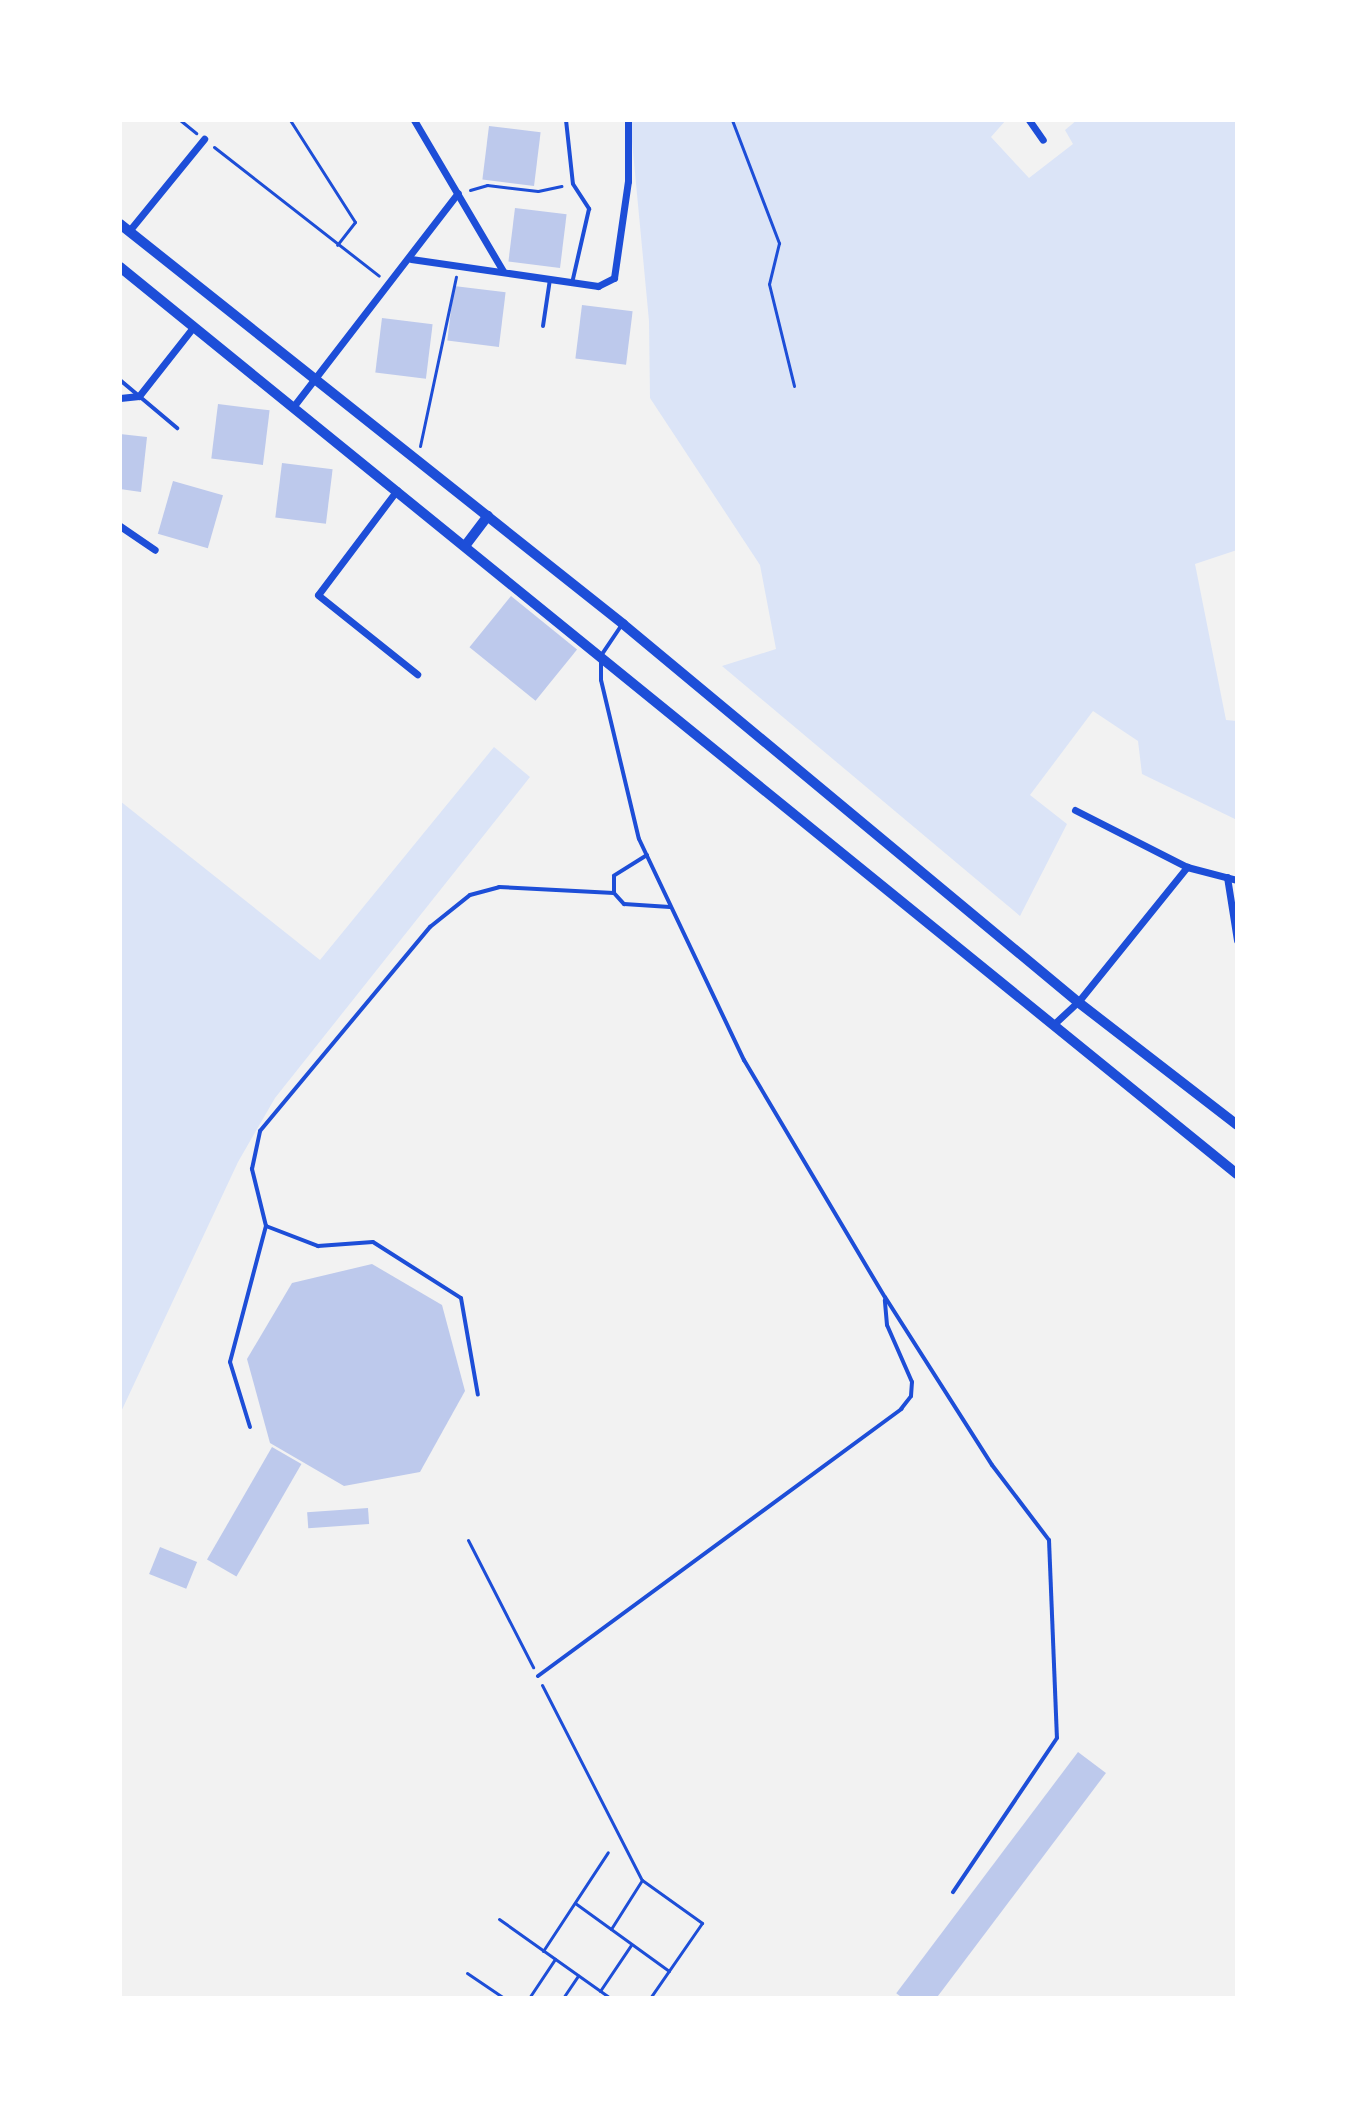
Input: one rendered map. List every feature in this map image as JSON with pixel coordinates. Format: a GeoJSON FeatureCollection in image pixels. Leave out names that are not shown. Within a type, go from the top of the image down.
{"type":"FeatureCollection","features":[{"type":"Feature","properties":{"kind":"main road"},"geometry":{"type":"LineString","coordinates":[[124,228],[315,376],[623,624],[1078,1002],[1237,1125]]}},
{"type":"Feature","properties":{"kind":"main road"},"geometry":{"type":"LineString","coordinates":[[120,267],[1237,1174]]}},
{"type":"Feature","properties":{"kind":"main road"},"geometry":{"type":"LineString","coordinates":[[465,546],[488,516]]}},
{"type":"Feature","properties":{"kind":"street"},"geometry":{"type":"LineString","coordinates":[[414,120],[503,271]]}},
{"type":"Feature","properties":{"kind":"street"},"geometry":{"type":"LineString","coordinates":[[411,259],[598,286],[614,278],[628,181],[628,120]]}},
{"type":"Feature","properties":{"kind":"street"},"geometry":{"type":"LineString","coordinates":[[1029,120],[1043,140]]}},
{"type":"Feature","properties":{"kind":"street"},"geometry":{"type":"LineString","coordinates":[[124,228],[204,139]]}},
{"type":"Feature","properties":{"kind":"street"},"geometry":{"type":"LineString","coordinates":[[293,407],[411,259],[458,193]]}},
{"type":"Feature","properties":{"kind":"street"},"geometry":{"type":"LineString","coordinates":[[120,398],[139,396],[194,326]]}},
{"type":"Feature","properties":{"kind":"street"},"geometry":{"type":"LineString","coordinates":[[397,490],[318,595],[417,674]]}},
{"type":"Feature","properties":{"kind":"street"},"geometry":{"type":"LineString","coordinates":[[120,526],[155,550]]}},
{"type":"Feature","properties":{"kind":"street"},"geometry":{"type":"LineString","coordinates":[[1075,810],[1187,867],[1237,880]]}},
{"type":"Feature","properties":{"kind":"street"},"geometry":{"type":"LineString","coordinates":[[1054,1024],[1078,1002],[1187,867]]}},
{"type":"Feature","properties":{"kind":"street"},"geometry":{"type":"LineString","coordinates":[[1227,877],[1237,940]]}},
{"type":"Feature","properties":{"kind":"lane"},"geometry":{"type":"LineString","coordinates":[[566,120],[573,184],[589,209],[572,283]]}},
{"type":"Feature","properties":{"kind":"lane"},"geometry":{"type":"LineString","coordinates":[[543,326],[550,279]]}},
{"type":"Feature","properties":{"kind":"lane"},"geometry":{"type":"LineString","coordinates":[[120,380],[177,428]]}},
{"type":"Feature","properties":{"kind":"lane"},"geometry":{"type":"LineString","coordinates":[[623,624],[601,656],[601,680],[647,855],[744,1060],[885,1297],[992,1465],[1049,1540],[1057,1738],[953,1892]]}},
{"type":"Feature","properties":{"kind":"lane"},"geometry":{"type":"LineString","coordinates":[[647,855],[614,876],[614,893],[624,904],[672,907]]}},
{"type":"Feature","properties":{"kind":"lane"},"geometry":{"type":"LineString","coordinates":[[250,1427],[230,1362],[266,1226],[252,1169],[260,1131],[430,927],[470,895],[499,887],[614,893]]}},
{"type":"Feature","properties":{"kind":"lane"},"geometry":{"type":"LineString","coordinates":[[266,1226],[318,1246],[373,1242],[461,1298],[478,1395]]}},
{"type":"Feature","properties":{"kind":"lane"},"geometry":{"type":"LineString","coordinates":[[538,1676],[901,1409],[911,1396],[912,1382],[887,1325],[885,1297]]}},
{"type":"Feature","properties":{"kind":"path"},"geometry":{"type":"LineString","coordinates":[[180,120],[390,284]]}},
{"type":"Feature","properties":{"kind":"path"},"geometry":{"type":"LineString","coordinates":[[290,120],[355,222],[337,245]]}},
{"type":"Feature","properties":{"kind":"path"},"geometry":{"type":"LineString","coordinates":[[732,120],[779,243],[769,284],[794,386]]}},
{"type":"Feature","properties":{"kind":"path"},"geometry":{"type":"LineString","coordinates":[[458,193],[487,185],[538,191],[573,184]]}},
{"type":"Feature","properties":{"kind":"path"},"geometry":{"type":"LineString","coordinates":[[417,460],[458,266]]}},
{"type":"Feature","properties":{"kind":"path"},"geometry":{"type":"LineString","coordinates":[[468,1540],[642,1880],[702,1923],[650,1998]]}},
{"type":"Feature","properties":{"kind":"path"},"geometry":{"type":"LineString","coordinates":[[543,1951],[608,1852]]}},
{"type":"Feature","properties":{"kind":"path"},"geometry":{"type":"LineString","coordinates":[[611,1929],[642,1880]]}},
{"type":"Feature","properties":{"kind":"path"},"geometry":{"type":"LineString","coordinates":[[575,1903],[669,1971]]}},
{"type":"Feature","properties":{"kind":"path"},"geometry":{"type":"LineString","coordinates":[[499,1919],[610,1998]]}},
{"type":"Feature","properties":{"kind":"path"},"geometry":{"type":"LineString","coordinates":[[600,1991],[632,1944]]}},
{"type":"Feature","properties":{"kind":"path"},"geometry":{"type":"LineString","coordinates":[[529,1998],[555,1959]]}},
{"type":"Feature","properties":{"kind":"path"},"geometry":{"type":"LineString","coordinates":[[467,1973],[504,1998]]}},
{"type":"Feature","properties":{"kind":"path"},"geometry":{"type":"LineString","coordinates":[[563,1998],[578,1976]]}},
{"type":"Feature","properties":{"kind":"shaded area"},"geometry":{"type":"Polygon","coordinates":[[[630,120],[1006,120],[991,137],[1029,178],[1073,144],[1065,130],[1077,120],[1237,120],[1237,550],[1195,564],[1226,720],[1237,721],[1237,820],[1142,774],[1138,741],[1093,711],[1030,795],[1067,824],[1020,916],[722,666],[776,649],[760,565],[650,398],[649,321],[630,120]]]}},
{"type":"Feature","properties":{"kind":"shaded area"},"geometry":{"type":"Polygon","coordinates":[[[494,747],[530,777],[275,1098],[238,1162],[120,1414],[120,801],[320,960],[494,747]]]}},
{"type":"Feature","properties":{"kind":"building"},"geometry":{"type":"Polygon","coordinates":[[[489,126],[541,132],[534,186],[482,180],[489,126]]]}},
{"type":"Feature","properties":{"kind":"building"},"geometry":{"type":"Polygon","coordinates":[[[515,208],[567,214],[560,268],[508,262],[515,208]]]}},
{"type":"Feature","properties":{"kind":"building"},"geometry":{"type":"Polygon","coordinates":[[[454,286],[506,292],[499,347],[447,341],[454,286]]]}},
{"type":"Feature","properties":{"kind":"building"},"geometry":{"type":"Polygon","coordinates":[[[582,305],[633,311],[626,365],[575,359],[582,305]]]}},
{"type":"Feature","properties":{"kind":"building"},"geometry":{"type":"Polygon","coordinates":[[[382,318],[433,324],[426,379],[375,373],[382,318]]]}},
{"type":"Feature","properties":{"kind":"building"},"geometry":{"type":"Polygon","coordinates":[[[218,404],[270,410],[263,465],[211,459],[218,404]]]}},
{"type":"Feature","properties":{"kind":"building"},"geometry":{"type":"Polygon","coordinates":[[[120,434],[147,437],[141,492],[120,489],[120,434]]]}},
{"type":"Feature","properties":{"kind":"building"},"geometry":{"type":"Polygon","coordinates":[[[282,463],[333,469],[326,524],[275,518],[282,463]]]}},
{"type":"Feature","properties":{"kind":"building"},"geometry":{"type":"Polygon","coordinates":[[[173,481],[223,495],[208,548],[158,534],[173,481]]]}},
{"type":"Feature","properties":{"kind":"building"},"geometry":{"type":"Polygon","coordinates":[[[511,596],[577,649],[536,701],[469,647],[511,596]]]}},
{"type":"Feature","properties":{"kind":"building"},"geometry":{"type":"Polygon","coordinates":[[[372,1264],[442,1305],[465,1391],[420,1472],[344,1486],[270,1443],[247,1359],[292,1283],[372,1264]]]}},
{"type":"Feature","properties":{"kind":"building"},"geometry":{"type":"Polygon","coordinates":[[[272,1447],[301,1464],[236,1577],[207,1560],[272,1447]]]}},
{"type":"Feature","properties":{"kind":"building"},"geometry":{"type":"Polygon","coordinates":[[[368,1508],[369,1524],[308,1528],[307,1512],[368,1508]]]}},
{"type":"Feature","properties":{"kind":"building"},"geometry":{"type":"Polygon","coordinates":[[[160,1547],[197,1562],[186,1589],[149,1574],[160,1547]]]}},
{"type":"Feature","properties":{"kind":"building"},"geometry":{"type":"Polygon","coordinates":[[[1078,1752],[1106,1773],[936,1998],[903,1998],[896,1993],[1078,1752]]]}}]}
